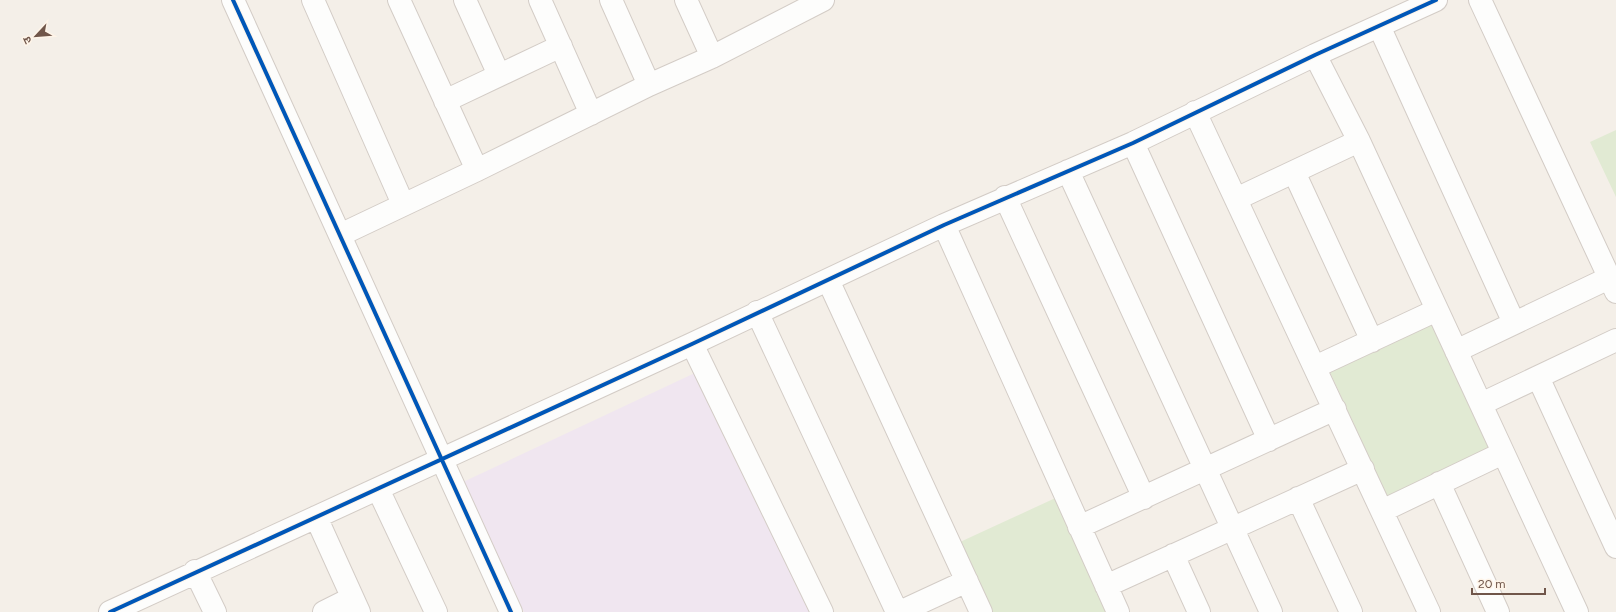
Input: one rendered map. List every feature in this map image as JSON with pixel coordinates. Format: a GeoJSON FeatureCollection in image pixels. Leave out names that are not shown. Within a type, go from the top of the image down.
{"type":"FeatureCollection","features":[{"type":"Feature","properties":{"kind":"street"},"geometry":{"type":"LineString","coordinates":[[233,0],[440,459],[511,612]]}},
{"type":"Feature","properties":{"kind":"street"},"geometry":{"type":"LineString","coordinates":[[313,0],[403,204]]}},
{"type":"Feature","properties":{"kind":"street"},"geometry":{"type":"LineString","coordinates":[[399,0],[477,170]]}},
{"type":"Feature","properties":{"kind":"street"},"geometry":{"type":"LineString","coordinates":[[465,0],[499,75]]}},
{"type":"Feature","properties":{"kind":"street"},"geometry":{"type":"LineString","coordinates":[[540,0],[591,114]]}},
{"type":"Feature","properties":{"kind":"street"},"geometry":{"type":"LineString","coordinates":[[611,0],[649,85]]}},
{"type":"Feature","properties":{"kind":"street"},"geometry":{"type":"LineString","coordinates":[[686,0],[712,57]]}},
{"type":"Feature","properties":{"kind":"street"},"geometry":{"type":"LineString","coordinates":[[340,235],[477,170],[649,85],[712,57],[823,0]]}},
{"type":"Feature","properties":{"kind":"street"},"geometry":{"type":"LineString","coordinates":[[110,612],[139,606],[196,571],[692,344],[757,312],[1005,197],[1133,143],[1315,55],[1436,0]]}},
{"type":"Feature","properties":{"kind":"street"},"geometry":{"type":"LineString","coordinates":[[1456,351],[1514,323],[1613,285],[1480,0]]}},
{"type":"Feature","properties":{"kind":"street"},"geometry":{"type":"LineString","coordinates":[[1379,26],[1514,323]]}},
{"type":"Feature","properties":{"kind":"street"},"geometry":{"type":"LineString","coordinates":[[446,101],[561,46]]}},
{"type":"Feature","properties":{"kind":"street"},"geometry":{"type":"LineString","coordinates":[[1315,55],[1359,141],[1577,612]]}},
{"type":"Feature","properties":{"kind":"street"},"geometry":{"type":"LineString","coordinates":[[1195,112],[1429,612]]}},
{"type":"Feature","properties":{"kind":"street"},"geometry":{"type":"LineString","coordinates":[[1236,199],[1359,141]]}},
{"type":"Feature","properties":{"kind":"street"},"geometry":{"type":"LineString","coordinates":[[1133,143],[1269,440]]}},
{"type":"Feature","properties":{"kind":"street"},"geometry":{"type":"LineString","coordinates":[[1068,170],[1271,612]]}},
{"type":"Feature","properties":{"kind":"street"},"geometry":{"type":"LineString","coordinates":[[1294,172],[1372,341]]}},
{"type":"Feature","properties":{"kind":"street"},"geometry":{"type":"LineString","coordinates":[[1005,197],[1144,498]]}},
{"type":"Feature","properties":{"kind":"street"},"geometry":{"type":"LineString","coordinates":[[944,225],[1118,612]]}},
{"type":"Feature","properties":{"kind":"street"},"geometry":{"type":"LineString","coordinates":[[828,280],[981,612]]}},
{"type":"Feature","properties":{"kind":"street"},"geometry":{"type":"LineString","coordinates":[[1315,367],[1437,310]]}},
{"type":"Feature","properties":{"kind":"street"},"geometry":{"type":"LineString","coordinates":[[757,312],[899,612],[967,581]]}},
{"type":"Feature","properties":{"kind":"street"},"geometry":{"type":"LineString","coordinates":[[1481,404],[1616,340]]}},
{"type":"Feature","properties":{"kind":"street"},"geometry":{"type":"LineString","coordinates":[[692,344],[822,612]]}},
{"type":"Feature","properties":{"kind":"street"},"geometry":{"type":"LineString","coordinates":[[1538,377],[1616,547]]}},
{"type":"Feature","properties":{"kind":"street"},"geometry":{"type":"LineString","coordinates":[[1079,527],[1335,409]]}},
{"type":"Feature","properties":{"kind":"street"},"geometry":{"type":"LineString","coordinates":[[1382,511],[1503,452]]}},
{"type":"Feature","properties":{"kind":"street"},"geometry":{"type":"LineString","coordinates":[[1106,586],[1363,469]]}},
{"type":"Feature","properties":{"kind":"street"},"geometry":{"type":"LineString","coordinates":[[1439,483],[1498,612]]}},
{"type":"Feature","properties":{"kind":"street"},"geometry":{"type":"LineString","coordinates":[[378,489],[436,612]]}},
{"type":"Feature","properties":{"kind":"street"},"geometry":{"type":"LineString","coordinates":[[1298,498],[1351,612]]}},
{"type":"Feature","properties":{"kind":"street"},"geometry":{"type":"LineString","coordinates":[[316,517],[356,605],[324,612]]}},
{"type":"Feature","properties":{"kind":"street"},"geometry":{"type":"LineString","coordinates":[[1173,555],[1199,612]]}},
{"type":"Feature","properties":{"kind":"street"},"geometry":{"type":"LineString","coordinates":[[196,571],[215,612]]}},
{"type":"Feature","properties":{"kind":"shaded area"},"geometry":{"type":"Polygon","coordinates":[[[697,372],[809,612],[524,612],[463,482],[697,372]]]}},
{"type":"Feature","properties":{"kind":"green space"},"geometry":{"type":"Polygon","coordinates":[[[1616,130],[1616,197],[1590,142],[1616,130]]]}},
{"type":"Feature","properties":{"kind":"green space"},"geometry":{"type":"Polygon","coordinates":[[[1432,323],[1489,449],[1387,496],[1329,370],[1432,323]]]}},
{"type":"Feature","properties":{"kind":"green space"},"geometry":{"type":"Polygon","coordinates":[[[1062,495],[1116,612],[992,612],[960,542],[1062,495]]]}},
{"type":"Feature","properties":{"kind":"cycle path"},"geometry":{"type":"LineString","coordinates":[[233,0],[511,612]]}},
{"type":"Feature","properties":{"kind":"cycle path"},"geometry":{"type":"LineString","coordinates":[[110,612],[692,344],[944,225],[1133,143],[1315,55],[1436,0]]}}]}
